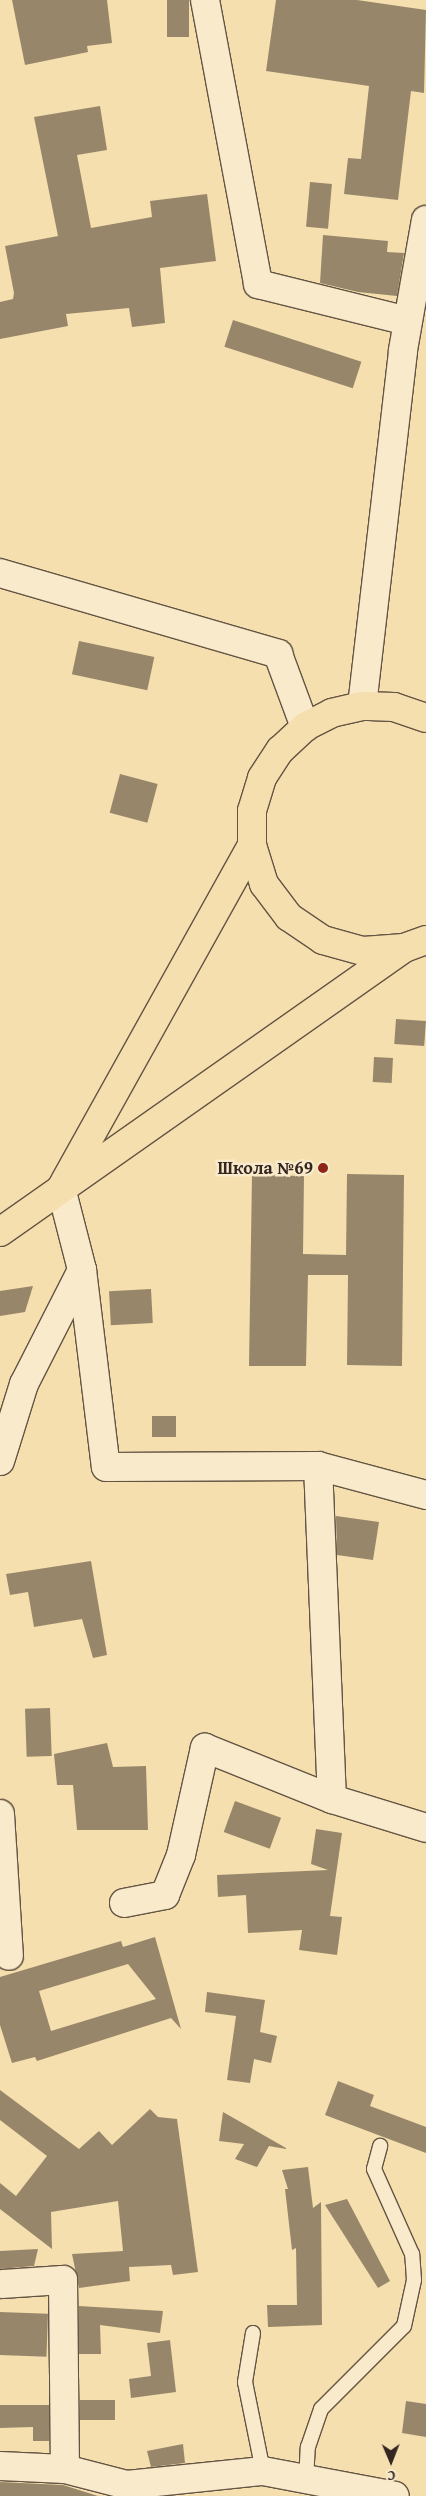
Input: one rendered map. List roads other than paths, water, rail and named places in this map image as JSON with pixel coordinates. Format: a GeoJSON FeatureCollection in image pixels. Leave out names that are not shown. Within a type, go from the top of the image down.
{"type":"FeatureCollection","features":[{"type":"Feature","properties":{"kind":"main road"},"geometry":{"type":"LineString","coordinates":[[415,944],[363,951],[323,940],[289,917],[264,884],[252,845],[252,811],[262,778],[280,750],[305,727],[332,712],[362,706],[394,707],[426,717]]}},
{"type":"Feature","properties":{"kind":"main road"},"geometry":{"type":"LineString","coordinates":[[61,1188],[252,845]]}},
{"type":"Feature","properties":{"kind":"main road"},"geometry":{"type":"LineString","coordinates":[[0,1232],[415,944]]}},
{"type":"Feature","properties":{"kind":"street"},"geometry":{"type":"LineString","coordinates":[[205,0],[258,284],[408,321]]}},
{"type":"Feature","properties":{"kind":"street"},"geometry":{"type":"LineString","coordinates":[[362,706],[408,321],[426,220]]}},
{"type":"Feature","properties":{"kind":"street"},"geometry":{"type":"LineString","coordinates":[[0,573],[278,654],[305,727]]}},
{"type":"Feature","properties":{"kind":"street"},"geometry":{"type":"LineString","coordinates":[[61,1188],[82,1270],[106,1467],[318,1466],[426,1495]]}},
{"type":"Feature","properties":{"kind":"street"},"geometry":{"type":"LineString","coordinates":[[0,1461],[24,1384],[82,1270]]}},
{"type":"Feature","properties":{"kind":"street"},"geometry":{"type":"LineString","coordinates":[[318,1466],[332,1799]]}},
{"type":"Feature","properties":{"kind":"street"},"geometry":{"type":"LineString","coordinates":[[124,1903],[165,1895],[181,1855],[205,1748],[332,1799],[426,1828]]}},
{"type":"Feature","properties":{"kind":"street"},"geometry":{"type":"LineString","coordinates":[[0,1814],[9,1956]]}},
{"type":"Feature","properties":{"kind":"street"},"geometry":{"type":"LineString","coordinates":[[2,2284],[63,2280],[65,2469]]}},
{"type":"Feature","properties":{"kind":"street"},"geometry":{"type":"LineString","coordinates":[[0,2466],[65,2469],[127,2484],[194,2487],[263,2471],[306,2481],[395,2496]]}},
{"type":"Feature","properties":{"kind":"lane"},"geometry":{"type":"LineString","coordinates":[[306,2481],[308,2447],[321,2409],[404,2326],[414,2280],[412,2254],[374,2169],[380,2146]]}},
{"type":"Feature","properties":{"kind":"lane"},"geometry":{"type":"LineString","coordinates":[[253,2333],[245,2382],[263,2471]]}},
{"type":"Feature","properties":{"kind":"place","name":"Школа №69"},"geometry":{"type":"Point","coordinates":[323,1168]}}]}
